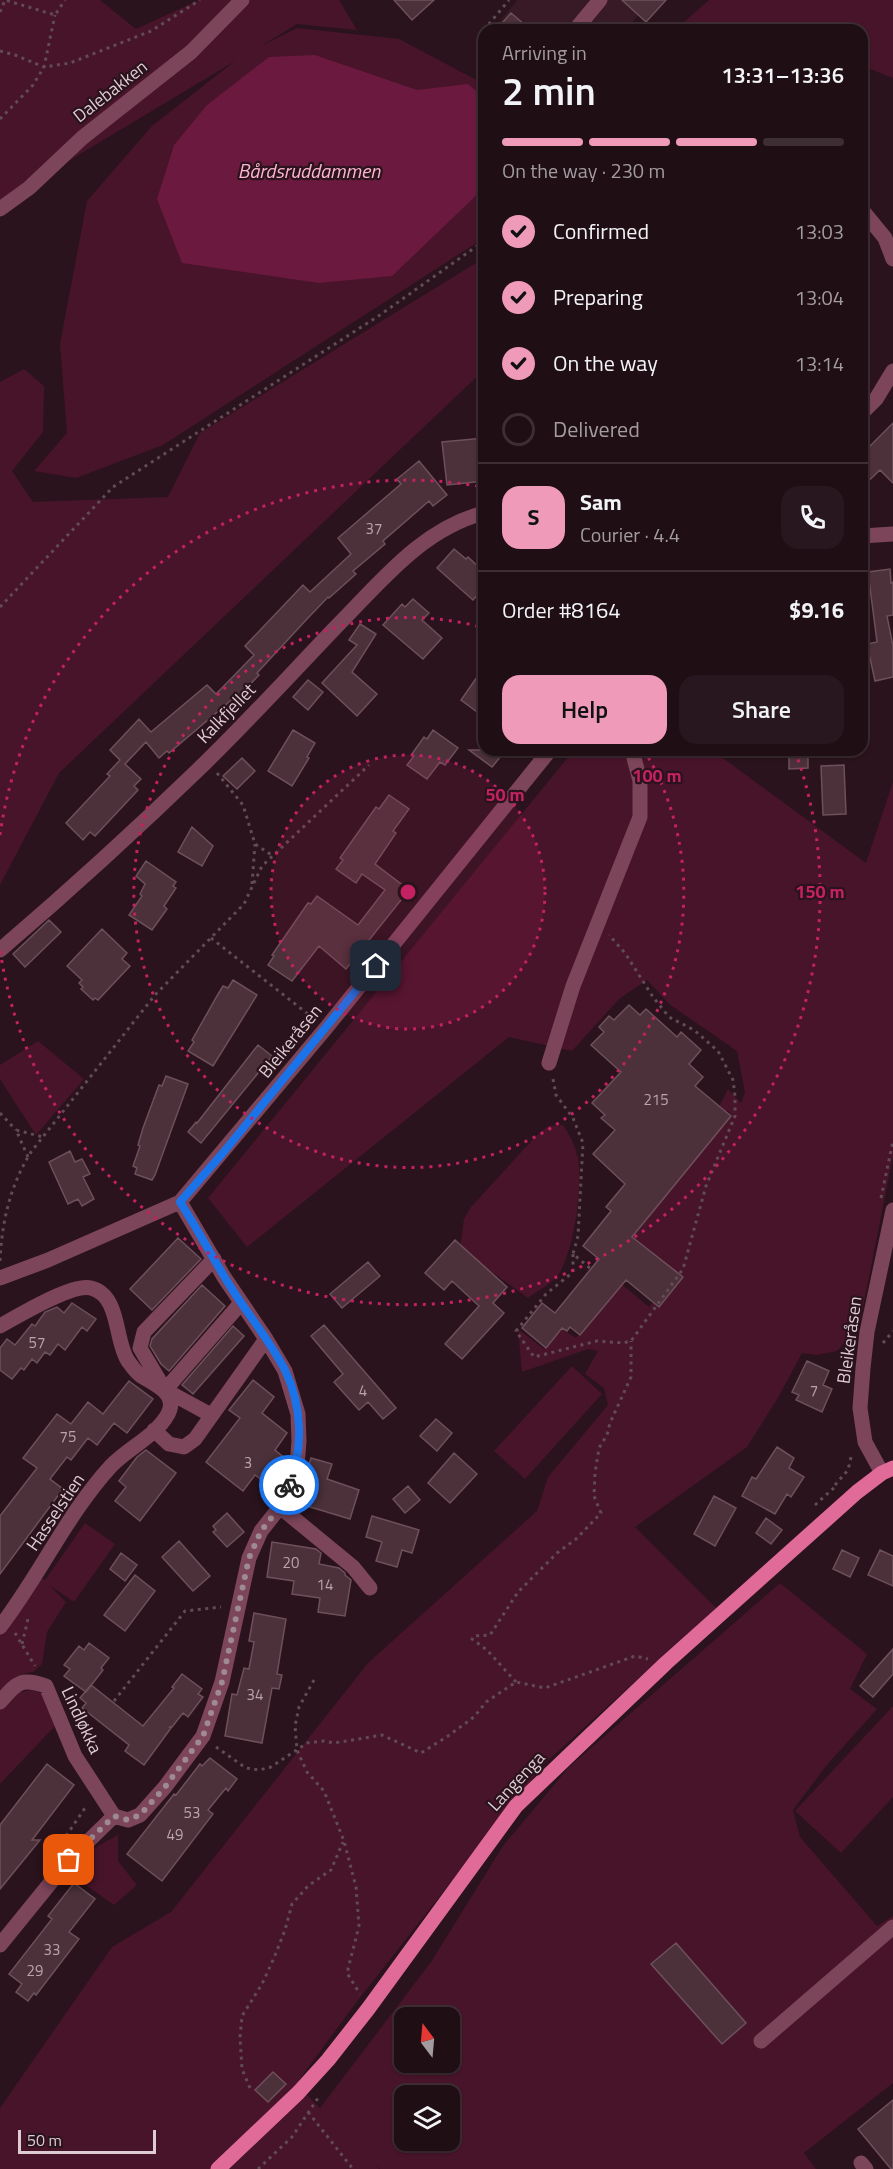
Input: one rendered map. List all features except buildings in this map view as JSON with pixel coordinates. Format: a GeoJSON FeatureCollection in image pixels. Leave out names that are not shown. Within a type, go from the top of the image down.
{"type":"FeatureCollection","features":[{"type":"Feature","properties":{"kind":"main road","name":"Langenga"},"geometry":{"type":"LineString","coordinates":[[218,2169],[298,2094],[328,2060],[368,2009],[516,1806],[666,1663],[857,1492],[888,1470]]}},
{"type":"Feature","properties":{"kind":"street","name":"Dalebakken"},"geometry":{"type":"LineString","coordinates":[[0,209],[29,188],[82,138],[191,52],[242,0]]}},
{"type":"Feature","properties":{"kind":"street"},"geometry":{"type":"LineString","coordinates":[[580,24],[600,0]]}},
{"type":"Feature","properties":{"kind":"street"},"geometry":{"type":"LineString","coordinates":[[868,217],[885,238],[893,259]]}},
{"type":"Feature","properties":{"kind":"street"},"geometry":{"type":"LineString","coordinates":[[868,407],[876,399],[893,371]]}},
{"type":"Feature","properties":{"kind":"street","name":"Kalkfjellet"},"geometry":{"type":"LineString","coordinates":[[0,950],[60,899],[206,762],[394,568],[433,535],[478,515]]}},
{"type":"Feature","properties":{"kind":"street"},"geometry":{"type":"LineString","coordinates":[[868,536],[893,534]]}},
{"type":"Feature","properties":{"kind":"street","name":"Bleikeråsen"},"geometry":{"type":"LineString","coordinates":[[0,1278],[48,1260],[180,1202],[326,1028],[545,756]]}},
{"type":"Feature","properties":{"kind":"street"},"geometry":{"type":"LineString","coordinates":[[549,1062],[573,986],[640,817],[640,781],[634,756]]}},
{"type":"Feature","properties":{"kind":"street"},"geometry":{"type":"LineString","coordinates":[[0,1945],[69,1860],[114,1816],[128,1820],[140,1815],[165,1787],[203,1736],[222,1682],[249,1558],[261,1531],[280,1507],[297,1466],[298,1414],[285,1371],[180,1202]]}},
{"type":"Feature","properties":{"kind":"street","name":"Bleikeråsen"},"geometry":{"type":"LineString","coordinates":[[888,1470],[865,1442],[860,1408],[867,1332],[893,1210]]}},
{"type":"Feature","properties":{"kind":"street"},"geometry":{"type":"LineString","coordinates":[[165,1390],[140,1348],[144,1332],[214,1259]]}},
{"type":"Feature","properties":{"kind":"street"},"geometry":{"type":"LineString","coordinates":[[0,1326],[64,1292],[87,1287],[97,1290],[107,1298],[118,1324],[119,1339],[126,1358],[137,1373],[212,1415]]}},
{"type":"Feature","properties":{"kind":"street"},"geometry":{"type":"LineString","coordinates":[[165,1390],[241,1303]]}},
{"type":"Feature","properties":{"kind":"street"},"geometry":{"type":"LineString","coordinates":[[154,1430],[169,1444],[184,1447],[195,1439],[267,1339]]}},
{"type":"Feature","properties":{"kind":"street","name":"Hasselstien"},"geometry":{"type":"LineString","coordinates":[[3,1624],[74,1512],[112,1465],[154,1430],[168,1413],[170,1402],[165,1390]]}},
{"type":"Feature","properties":{"kind":"street"},"geometry":{"type":"LineString","coordinates":[[280,1507],[353,1567],[370,1588]]}},
{"type":"Feature","properties":{"kind":"street","name":"Lindløkka"},"geometry":{"type":"LineString","coordinates":[[0,1702],[16,1684],[29,1680],[46,1686],[75,1756],[114,1816]]}},
{"type":"Feature","properties":{"kind":"street"},"geometry":{"type":"LineString","coordinates":[[761,2041],[893,1927]]}},
{"type":"Feature","properties":{"kind":"path"},"geometry":{"type":"LineString","coordinates":[[0,12],[5,0],[55,15]]}},
{"type":"Feature","properties":{"kind":"path"},"geometry":{"type":"LineString","coordinates":[[0,119],[33,85],[44,67],[55,15],[65,0]]}},
{"type":"Feature","properties":{"kind":"path"},"geometry":{"type":"LineString","coordinates":[[0,51],[44,67],[70,63],[151,31],[200,0]]}},
{"type":"Feature","properties":{"kind":"path"},"geometry":{"type":"LineString","coordinates":[[489,24],[509,0]]}},
{"type":"Feature","properties":{"kind":"path"},"geometry":{"type":"LineString","coordinates":[[0,607],[113,487],[380,315],[478,245]]}},
{"type":"Feature","properties":{"kind":"path"},"geometry":{"type":"LineString","coordinates":[[0,1263],[2,1228],[15,1180],[28,1157],[155,995],[244,904],[262,866],[369,765]]}},
{"type":"Feature","properties":{"kind":"path"},"geometry":{"type":"LineString","coordinates":[[227,785],[243,805],[255,844],[252,888]]}},
{"type":"Feature","properties":{"kind":"path"},"geometry":{"type":"LineString","coordinates":[[255,844],[273,856]]}},
{"type":"Feature","properties":{"kind":"path"},"geometry":{"type":"LineString","coordinates":[[598,922],[625,953],[653,997],[669,1017],[694,1030],[718,1051],[734,1080],[735,1116],[706,1186],[682,1269],[631,1341],[631,1377],[610,1423],[607,1435],[598,1448],[594,1496],[601,1514],[518,1592],[490,1635],[474,1636],[472,1639],[487,1650],[516,1682],[545,1688],[635,1656],[666,1663]]}},
{"type":"Feature","properties":{"kind":"path"},"geometry":{"type":"LineString","coordinates":[[211,938],[326,1028]]}},
{"type":"Feature","properties":{"kind":"path"},"geometry":{"type":"LineString","coordinates":[[549,1062],[556,1095],[573,1118],[583,1143],[578,1236],[573,1254],[573,1272],[546,1294],[516,1331],[534,1357],[597,1341],[623,1343],[631,1341]]}},
{"type":"Feature","properties":{"kind":"path"},"geometry":{"type":"LineString","coordinates":[[0,1113],[16,1130],[28,1157]]}},
{"type":"Feature","properties":{"kind":"path"},"geometry":{"type":"LineString","coordinates":[[16,1130],[43,1137]]}},
{"type":"Feature","properties":{"kind":"path"},"geometry":{"type":"LineString","coordinates":[[573,1254],[591,1269]]}},
{"type":"Feature","properties":{"kind":"path"},"geometry":{"type":"LineString","coordinates":[[114,1701],[185,1611],[237,1605]]}},
{"type":"Feature","properties":{"kind":"path"},"geometry":{"type":"LineString","coordinates":[[3,1624],[22,1644],[46,1686]]}},
{"type":"Feature","properties":{"kind":"path"},"geometry":{"type":"LineString","coordinates":[[315,1680],[299,1707],[295,1726],[297,1750],[307,1772],[324,1791],[344,1840],[356,1887],[359,1926],[347,1972],[368,2009]]}},
{"type":"Feature","properties":{"kind":"path"},"geometry":{"type":"LineString","coordinates":[[203,1736],[230,1759],[246,1768],[259,1770],[271,1767],[307,1743],[324,1741],[334,1743],[382,1735],[421,1753],[474,1717],[486,1702],[516,1682]]}},
{"type":"Feature","properties":{"kind":"path"},"geometry":{"type":"LineString","coordinates":[[250,2088],[242,2069],[242,2016],[262,1984],[274,1958],[292,1904],[308,1886],[331,1870],[344,1840]]}},
{"type":"Feature","properties":{"kind":"path"},"geometry":{"type":"LineString","coordinates":[[258,2169],[292,2137],[321,2094]]}},
{"type":"Feature","properties":{"kind":"path"},"geometry":{"type":"LineString","coordinates":[[308,2112],[353,2169]]}},
{"type":"Feature","properties":{"kind":"shaded area"},"geometry":{"type":"Polygon","coordinates":[[[0,0],[100,0],[136,29],[199,0],[339,0],[357,30],[297,24],[261,46],[297,28],[399,39],[478,81],[478,242],[163,445],[76,478],[34,471],[67,433],[60,344],[87,201],[152,126],[235,61],[0,202],[0,0]]]}},
{"type":"Feature","properties":{"kind":"shaded area"},"geometry":{"type":"Polygon","coordinates":[[[517,0],[651,0],[631,24],[498,24],[517,0]]]}},
{"type":"Feature","properties":{"kind":"shaded area"},"geometry":{"type":"Polygon","coordinates":[[[709,0],[893,0],[893,78],[868,68],[868,24],[682,24],[709,0]]]}},
{"type":"Feature","properties":{"kind":"shaded area"},"geometry":{"type":"Polygon","coordinates":[[[478,262],[478,376],[59,773],[0,885],[0,382],[24,369],[44,386],[43,432],[12,471],[33,502],[168,497],[200,433],[478,262]]]}},
{"type":"Feature","properties":{"kind":"shaded area"},"geometry":{"type":"Polygon","coordinates":[[[569,756],[720,756],[866,863],[893,782],[893,1156],[859,1327],[837,1351],[817,1355],[802,1353],[779,1396],[747,1447],[635,1527],[716,1608],[543,1765],[355,2004],[296,2084],[320,2108],[394,2011],[394,2073],[460,2073],[460,2007],[397,2007],[431,1962],[503,1846],[569,1767],[780,1583],[867,1654],[850,1689],[877,1709],[826,1766],[793,1810],[800,1837],[877,1926],[893,1916],[893,2083],[804,2153],[816,2169],[380,2169],[375,2164],[379,2169],[0,2169],[0,2108],[112,1947],[171,1912],[368,1663],[537,1511],[548,1477],[608,1405],[604,1388],[585,1374],[598,1351],[588,1349],[522,1372],[518,1329],[544,1349],[562,1329],[576,1338],[619,1282],[649,1307],[671,1280],[629,1243],[730,1112],[718,1109],[728,1089],[741,1103],[745,1092],[737,1051],[669,1004],[647,980],[619,999],[572,1051],[509,1037],[247,1247],[208,1198],[569,756]]]}},
{"type":"Feature","properties":{"kind":"shaded area"},"geometry":{"type":"Polygon","coordinates":[[[38,1041],[84,1079],[36,1135],[0,1079],[0,1065],[38,1041]]]}},
{"type":"Feature","properties":{"kind":"shaded area"},"geometry":{"type":"Polygon","coordinates":[[[563,1125],[578,1158],[578,1201],[573,1235],[564,1265],[558,1275],[528,1298],[460,1249],[464,1219],[471,1207],[536,1136],[548,1126],[563,1125]]]}},
{"type":"Feature","properties":{"kind":"shaded area"},"geometry":{"type":"Polygon","coordinates":[[[572,1366],[602,1394],[525,1479],[494,1451],[572,1366]]]}},
{"type":"Feature","properties":{"kind":"shaded area"},"geometry":{"type":"Polygon","coordinates":[[[85,1523],[115,1544],[74,1602],[49,1585],[66,1602],[47,1632],[42,1664],[33,1672],[15,1678],[0,1691],[0,1633],[41,1578],[45,1580],[85,1523]]]}},
{"type":"Feature","properties":{"kind":"shaded area"},"geometry":{"type":"Polygon","coordinates":[[[31,1690],[42,1693],[56,1725],[0,1784],[0,1708],[20,1692],[31,1690]]]}},
{"type":"Feature","properties":{"kind":"shaded area"},"geometry":{"type":"Polygon","coordinates":[[[893,1706],[893,1797],[841,1853],[795,1811],[893,1706]]]}},
{"type":"Feature","properties":{"kind":"shaded area"},"geometry":{"type":"Polygon","coordinates":[[[118,1835],[118,1861],[137,1885],[114,1905],[73,1876],[85,1853],[118,1835]]]}},
{"type":"Feature","properties":{"kind":"water","name":"Bårdsruddammen"},"geometry":{"type":"Polygon","coordinates":[[[315,55],[417,90],[468,84],[478,93],[478,194],[392,276],[319,283],[182,263],[157,199],[174,145],[207,105],[269,57],[315,55]]]}},
{"type":"Feature","properties":{"kind":"way so far"},"geometry":{"type":"LineString","coordinates":[[69,1860],[114,1816],[128,1820],[140,1815],[165,1787],[203,1736],[222,1682],[249,1558],[261,1531],[280,1507],[289,1485]]}},
{"type":"Feature","properties":{"kind":"route"},"geometry":{"type":"LineString","coordinates":[[289,1485],[297,1466],[299,1441],[298,1414],[285,1371],[267,1339],[224,1277],[180,1202],[376,966]]}}]}
